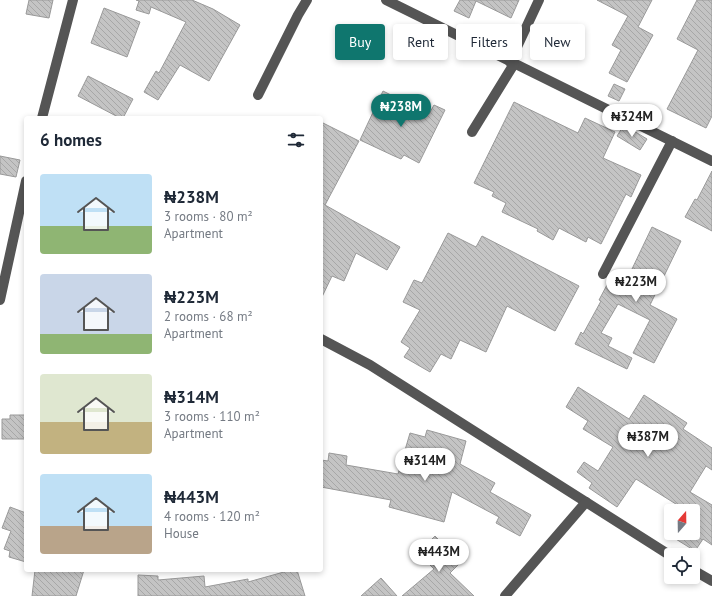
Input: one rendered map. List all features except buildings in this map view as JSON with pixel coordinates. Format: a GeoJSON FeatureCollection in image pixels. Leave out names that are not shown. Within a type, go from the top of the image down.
{"type":"FeatureCollection","features":[{"type":"Feature","properties":{"kind":"street"},"geometry":{"type":"LineString","coordinates":[[43,116],[73,0]]}},
{"type":"Feature","properties":{"kind":"street"},"geometry":{"type":"LineString","coordinates":[[258,95],[307,0]]}},
{"type":"Feature","properties":{"kind":"street"},"geometry":{"type":"LineString","coordinates":[[387,0],[712,161]]}},
{"type":"Feature","properties":{"kind":"street"},"geometry":{"type":"LineString","coordinates":[[472,132],[512,63],[539,0]]}},
{"type":"Feature","properties":{"kind":"street"},"geometry":{"type":"LineString","coordinates":[[604,274],[672,141]]}},
{"type":"Feature","properties":{"kind":"street"},"geometry":{"type":"LineString","coordinates":[[0,300],[3,266],[24,202]]}},
{"type":"Feature","properties":{"kind":"street"},"geometry":{"type":"LineString","coordinates":[[323,340],[370,365],[664,552]]}},
{"type":"Feature","properties":{"kind":"street"},"geometry":{"type":"LineString","coordinates":[[505,596],[586,502]]}},
{"type":"Feature","properties":{"kind":"street"},"geometry":{"type":"LineString","coordinates":[[700,574],[712,581]]}}]}
